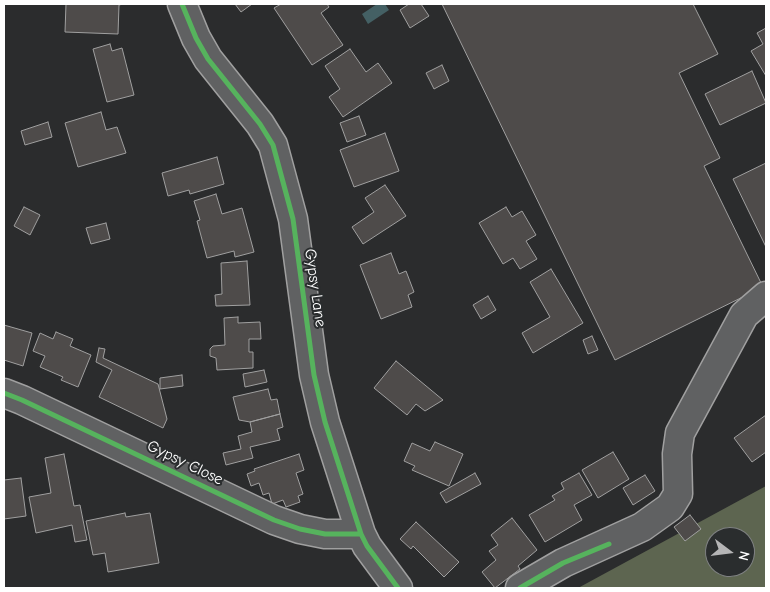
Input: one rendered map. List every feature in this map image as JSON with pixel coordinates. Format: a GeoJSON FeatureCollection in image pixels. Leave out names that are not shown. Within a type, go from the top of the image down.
{"type":"FeatureCollection","features":[{"type":"Feature","properties":{"kind":"street","name":"Gypsy Lane"},"geometry":{"type":"LineString","coordinates":[[182,4],[196,38],[208,59],[260,124],[276,153],[293,219],[314,375],[337,465],[360,534],[398,588]]}},
{"type":"Feature","properties":{"kind":"street"},"geometry":{"type":"LineString","coordinates":[[520,588],[563,563],[608,544],[659,517],[670,507],[678,494],[677,454],[680,434],[744,315],[766,296]]}},
{"type":"Feature","properties":{"kind":"street","name":"Gypsy Close"},"geometry":{"type":"LineString","coordinates":[[4,393],[274,520],[300,529],[325,534],[360,534]]}},
{"type":"Feature","properties":{"kind":"green space"},"geometry":{"type":"Polygon","coordinates":[[[766,486],[766,588],[578,588],[766,486]]]}},
{"type":"Feature","properties":{"kind":"water"},"geometry":{"type":"Polygon","coordinates":[[[377,4],[385,4],[389,10],[368,24],[362,14],[377,4]]]}},
{"type":"Feature","properties":{"kind":"building"},"geometry":{"type":"Polygon","coordinates":[[[66,4],[123,4],[119,5],[118,34],[65,32],[66,4]]]}},
{"type":"Feature","properties":{"kind":"building"},"geometry":{"type":"Polygon","coordinates":[[[235,4],[252,4],[241,12],[235,4]]]}},
{"type":"Feature","properties":{"kind":"building"},"geometry":{"type":"Polygon","coordinates":[[[281,4],[327,4],[329,7],[321,13],[343,45],[312,65],[274,8],[281,4]]]}},
{"type":"Feature","properties":{"kind":"building"},"geometry":{"type":"Polygon","coordinates":[[[409,4],[421,4],[429,16],[410,28],[400,10],[409,4]]]}},
{"type":"Feature","properties":{"kind":"building"},"geometry":{"type":"Polygon","coordinates":[[[442,4],[693,4],[718,54],[679,73],[720,158],[704,166],[763,287],[615,360],[442,4]]]}},
{"type":"Feature","properties":{"kind":"building"},"geometry":{"type":"Polygon","coordinates":[[[766,28],[766,76],[751,51],[763,44],[757,33],[766,28]]]}},
{"type":"Feature","properties":{"kind":"building"},"geometry":{"type":"Polygon","coordinates":[[[110,44],[112,51],[122,48],[134,95],[107,102],[93,49],[110,44]]]}},
{"type":"Feature","properties":{"kind":"building"},"geometry":{"type":"Polygon","coordinates":[[[350,49],[366,72],[378,63],[392,83],[343,117],[329,97],[340,89],[325,66],[350,49]]]}},
{"type":"Feature","properties":{"kind":"building"},"geometry":{"type":"Polygon","coordinates":[[[442,65],[449,81],[434,89],[426,73],[442,65]]]}},
{"type":"Feature","properties":{"kind":"building"},"geometry":{"type":"Polygon","coordinates":[[[752,71],[766,103],[720,125],[705,94],[752,71]]]}},
{"type":"Feature","properties":{"kind":"building"},"geometry":{"type":"Polygon","coordinates":[[[101,112],[106,130],[117,127],[126,153],[78,167],[65,123],[101,112]]]}},
{"type":"Feature","properties":{"kind":"building"},"geometry":{"type":"Polygon","coordinates":[[[359,116],[366,135],[347,142],[340,123],[359,116]]]}},
{"type":"Feature","properties":{"kind":"building"},"geometry":{"type":"Polygon","coordinates":[[[48,122],[52,137],[25,145],[21,131],[48,122]]]}},
{"type":"Feature","properties":{"kind":"building"},"geometry":{"type":"Polygon","coordinates":[[[385,133],[399,171],[354,187],[340,150],[385,133]]]}},
{"type":"Feature","properties":{"kind":"building"},"geometry":{"type":"Polygon","coordinates":[[[217,157],[224,184],[190,194],[189,190],[168,196],[162,173],[217,157]]]}},
{"type":"Feature","properties":{"kind":"building"},"geometry":{"type":"Polygon","coordinates":[[[766,163],[766,247],[733,179],[766,163]]]}},
{"type":"Feature","properties":{"kind":"building"},"geometry":{"type":"Polygon","coordinates":[[[385,185],[406,216],[363,244],[352,227],[374,212],[365,198],[385,185]]]}},
{"type":"Feature","properties":{"kind":"building"},"geometry":{"type":"Polygon","coordinates":[[[216,194],[222,214],[242,208],[254,252],[235,257],[234,251],[207,258],[197,221],[200,220],[194,201],[216,194]]]}},
{"type":"Feature","properties":{"kind":"building"},"geometry":{"type":"Polygon","coordinates":[[[24,207],[40,215],[30,235],[14,226],[24,207]]]}},
{"type":"Feature","properties":{"kind":"building"},"geometry":{"type":"Polygon","coordinates":[[[506,207],[512,217],[522,211],[536,235],[526,241],[537,259],[520,269],[513,258],[503,264],[479,223],[506,207]]]}},
{"type":"Feature","properties":{"kind":"building"},"geometry":{"type":"Polygon","coordinates":[[[106,223],[110,239],[91,244],[86,228],[106,223]]]}},
{"type":"Feature","properties":{"kind":"building"},"geometry":{"type":"Polygon","coordinates":[[[391,253],[399,274],[406,271],[414,292],[408,295],[412,307],[381,319],[360,265],[391,253]]]}},
{"type":"Feature","properties":{"kind":"building"},"geometry":{"type":"Polygon","coordinates":[[[247,261],[250,305],[216,306],[215,295],[222,294],[221,263],[247,261]]]}},
{"type":"Feature","properties":{"kind":"building"},"geometry":{"type":"Polygon","coordinates":[[[551,269],[583,323],[533,353],[522,333],[550,317],[530,282],[551,269]]]}},
{"type":"Feature","properties":{"kind":"building"},"geometry":{"type":"Polygon","coordinates":[[[488,296],[496,310],[481,319],[473,305],[488,296]]]}},
{"type":"Feature","properties":{"kind":"building"},"geometry":{"type":"Polygon","coordinates":[[[238,317],[238,323],[260,322],[261,339],[249,339],[249,352],[253,352],[253,368],[217,370],[216,358],[210,356],[210,349],[213,346],[225,345],[224,318],[238,317]]]}},
{"type":"Feature","properties":{"kind":"building"},"geometry":{"type":"Polygon","coordinates":[[[4,325],[32,333],[23,366],[4,360],[4,325]]]}},
{"type":"Feature","properties":{"kind":"building"},"geometry":{"type":"Polygon","coordinates":[[[56,332],[73,339],[70,346],[91,355],[78,387],[61,380],[63,377],[40,367],[45,356],[33,351],[40,333],[53,339],[56,332]]]}},
{"type":"Feature","properties":{"kind":"building"},"geometry":{"type":"Polygon","coordinates":[[[592,336],[598,350],[588,354],[583,340],[592,336]]]}},
{"type":"Feature","properties":{"kind":"building"},"geometry":{"type":"Polygon","coordinates":[[[99,348],[105,349],[103,358],[158,384],[167,419],[163,428],[99,397],[112,370],[96,362],[99,348]]]}},
{"type":"Feature","properties":{"kind":"building"},"geometry":{"type":"Polygon","coordinates":[[[396,361],[443,400],[425,411],[416,404],[407,415],[374,388],[396,361]]]}},
{"type":"Feature","properties":{"kind":"building"},"geometry":{"type":"Polygon","coordinates":[[[264,370],[267,382],[245,387],[243,374],[264,370]]]}},
{"type":"Feature","properties":{"kind":"building"},"geometry":{"type":"Polygon","coordinates":[[[182,375],[183,386],[160,389],[160,378],[182,375]]]}},
{"type":"Feature","properties":{"kind":"building"},"geometry":{"type":"Polygon","coordinates":[[[268,389],[271,400],[277,399],[280,414],[250,422],[239,420],[233,397],[268,389]]]}},
{"type":"Feature","properties":{"kind":"building"},"geometry":{"type":"Polygon","coordinates":[[[280,414],[283,427],[277,429],[280,440],[250,447],[253,458],[226,465],[223,453],[241,449],[238,436],[252,432],[250,422],[280,414]]]}},
{"type":"Feature","properties":{"kind":"building"},"geometry":{"type":"Polygon","coordinates":[[[766,415],[766,452],[752,462],[734,438],[766,415]]]}},
{"type":"Feature","properties":{"kind":"building"},"geometry":{"type":"Polygon","coordinates":[[[435,442],[463,454],[449,486],[412,470],[415,466],[404,461],[412,443],[430,451],[435,442]]]}},
{"type":"Feature","properties":{"kind":"building"},"geometry":{"type":"Polygon","coordinates":[[[613,452],[629,479],[598,498],[582,470],[613,452]]]}},
{"type":"Feature","properties":{"kind":"building"},"geometry":{"type":"Polygon","coordinates":[[[64,454],[74,506],[80,505],[87,540],[75,542],[72,525],[36,533],[29,497],[51,493],[45,458],[64,454]]]}},
{"type":"Feature","properties":{"kind":"building"},"geometry":{"type":"Polygon","coordinates":[[[299,454],[304,470],[296,473],[303,494],[298,496],[300,502],[286,507],[283,500],[272,504],[269,493],[263,495],[259,483],[251,486],[247,474],[255,471],[254,469],[299,454]]]}},
{"type":"Feature","properties":{"kind":"building"},"geometry":{"type":"Polygon","coordinates":[[[475,473],[481,484],[446,503],[440,493],[475,473]]]}},
{"type":"Feature","properties":{"kind":"building"},"geometry":{"type":"Polygon","coordinates":[[[579,473],[592,495],[574,505],[582,520],[545,542],[529,515],[555,500],[552,496],[564,489],[561,483],[579,473]]]}},
{"type":"Feature","properties":{"kind":"building"},"geometry":{"type":"Polygon","coordinates":[[[645,475],[655,491],[633,505],[623,488],[645,475]]]}},
{"type":"Feature","properties":{"kind":"building"},"geometry":{"type":"Polygon","coordinates":[[[21,478],[26,516],[4,519],[4,480],[21,478]]]}},
{"type":"Feature","properties":{"kind":"building"},"geometry":{"type":"Polygon","coordinates":[[[125,513],[126,517],[150,513],[159,563],[108,572],[105,553],[93,555],[86,521],[125,513]]]}},
{"type":"Feature","properties":{"kind":"building"},"geometry":{"type":"Polygon","coordinates":[[[690,515],[701,529],[685,541],[674,527],[690,515]]]}},
{"type":"Feature","properties":{"kind":"building"},"geometry":{"type":"Polygon","coordinates":[[[512,518],[537,550],[518,566],[520,569],[495,588],[482,572],[496,560],[489,551],[498,545],[491,535],[512,518]]]}},
{"type":"Feature","properties":{"kind":"building"},"geometry":{"type":"Polygon","coordinates":[[[416,522],[459,562],[444,577],[413,546],[411,549],[400,539],[416,522]]]}},
{"type":"Feature","properties":{"kind":"cycle path"},"geometry":{"type":"LineString","coordinates":[[182,4],[196,38],[208,59],[260,124],[273,145],[293,219],[314,375],[325,422],[361,534],[367,546],[398,588]]}},
{"type":"Feature","properties":{"kind":"cycle path"},"geometry":{"type":"LineString","coordinates":[[4,393],[274,520],[300,529],[325,534],[361,534]]}},
{"type":"Feature","properties":{"kind":"cycle path"},"geometry":{"type":"LineString","coordinates":[[520,588],[563,563],[609,544]]}}]}
